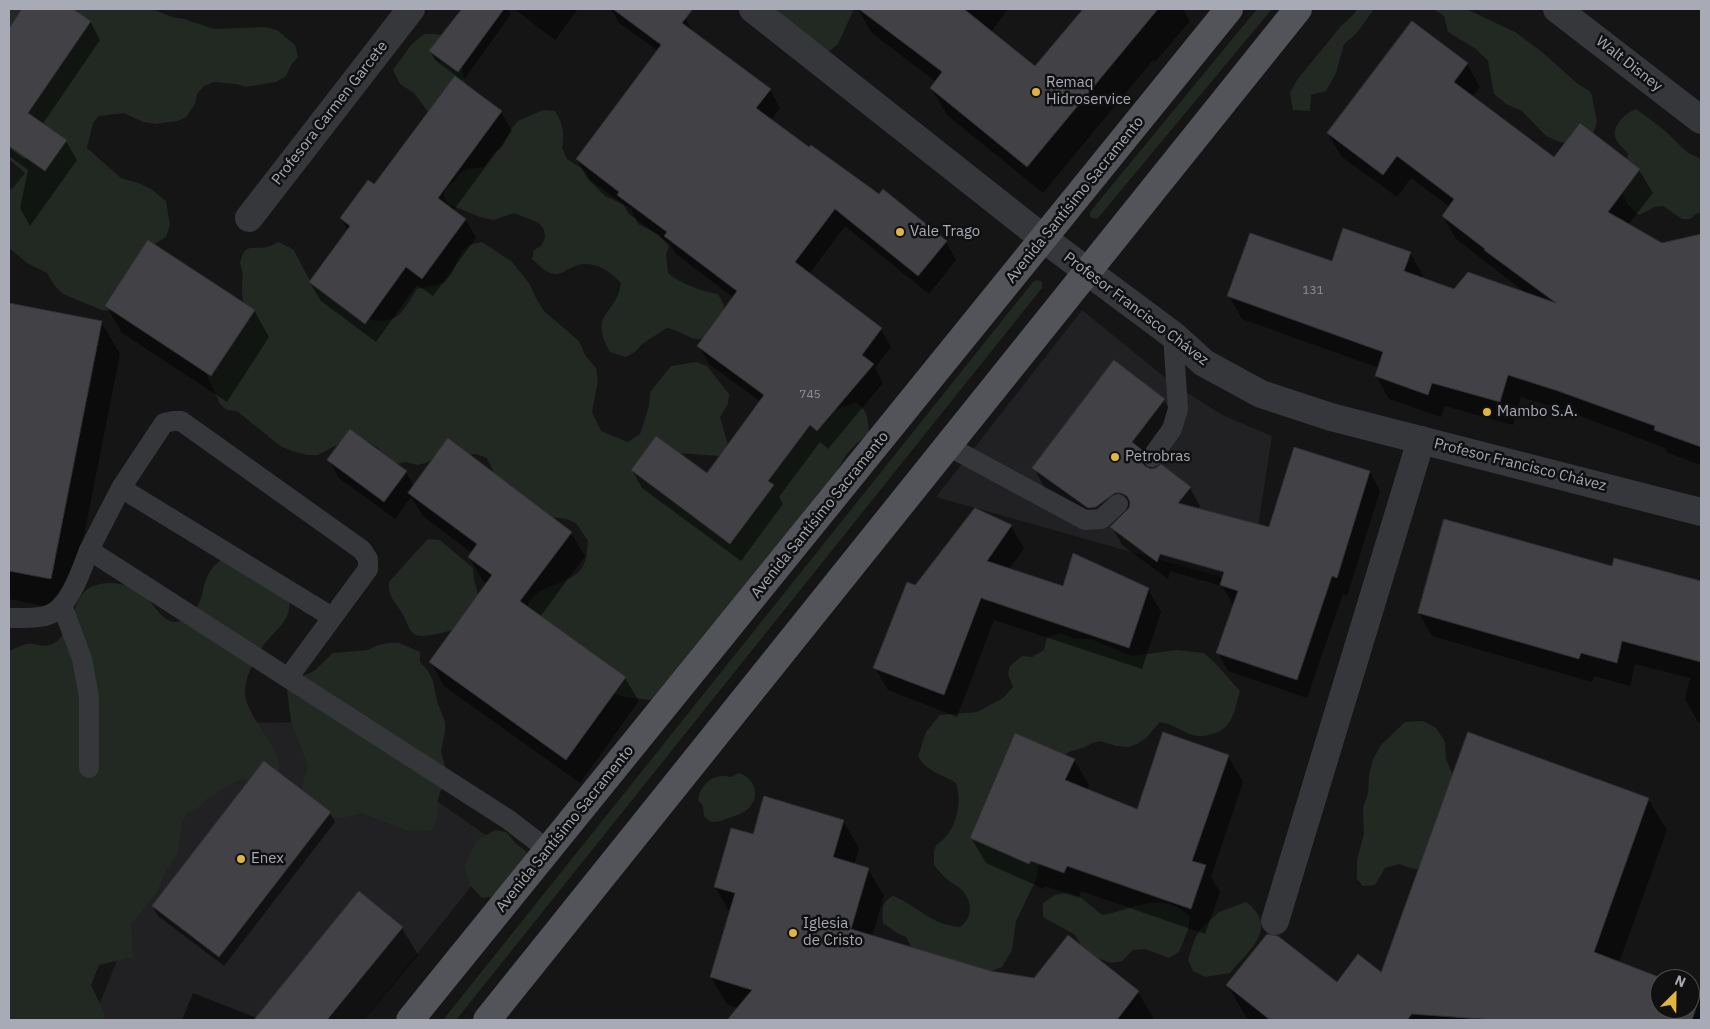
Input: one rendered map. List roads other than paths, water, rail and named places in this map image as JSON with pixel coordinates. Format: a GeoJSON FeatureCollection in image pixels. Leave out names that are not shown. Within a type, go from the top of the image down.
{"type":"FeatureCollection","features":[{"type":"Feature","properties":{"kind":"main road","name":"Avenida Santísimo Sacramento"},"geometry":{"type":"LineString","coordinates":[[410,1020],[1229,9]]}},
{"type":"Feature","properties":{"kind":"main road"},"geometry":{"type":"LineString","coordinates":[[487,1020],[1298,9]]}},
{"type":"Feature","properties":{"kind":"street","name":"Profesora Carmen Garcete"},"geometry":{"type":"LineString","coordinates":[[249,218],[411,9]]}},
{"type":"Feature","properties":{"kind":"street","name":"Profesor Francisco Chávez"},"geometry":{"type":"LineString","coordinates":[[753,9],[1044,239],[1173,335],[1204,362],[1260,394],[1331,417],[1701,512]]}},
{"type":"Feature","properties":{"kind":"street","name":"Walt Disney"},"geometry":{"type":"LineString","coordinates":[[1558,9],[1701,120]]}},
{"type":"Feature","properties":{"kind":"street"},"geometry":{"type":"LineString","coordinates":[[1275,921],[1421,440]]}},
{"type":"Feature","properties":{"kind":"lane"},"geometry":{"type":"LineString","coordinates":[[1152,458],[1172,429],[1178,409],[1173,335]]}},
{"type":"Feature","properties":{"kind":"lane"},"geometry":{"type":"LineString","coordinates":[[9,618],[49,615],[62,606],[121,488],[164,423],[174,420],[181,421],[362,550],[368,559],[368,569],[288,678]]}},
{"type":"Feature","properties":{"kind":"lane"},"geometry":{"type":"LineString","coordinates":[[948,446],[1085,520],[1101,519],[1118,504]]}},
{"type":"Feature","properties":{"kind":"lane"},"geometry":{"type":"LineString","coordinates":[[121,488],[332,617]]}},
{"type":"Feature","properties":{"kind":"lane"},"geometry":{"type":"LineString","coordinates":[[89,550],[510,820],[548,850]]}},
{"type":"Feature","properties":{"kind":"lane"},"geometry":{"type":"LineString","coordinates":[[62,606],[82,659],[89,697],[89,768]]}},
{"type":"Feature","properties":{"kind":"place","name":"Remaq Hidroservice"},"geometry":{"type":"Point","coordinates":[1036,92]}},
{"type":"Feature","properties":{"kind":"place","name":"Vale Trago"},"geometry":{"type":"Point","coordinates":[900,232]}},
{"type":"Feature","properties":{"kind":"place","name":"Mambo S.A."},"geometry":{"type":"Point","coordinates":[1487,412]}},
{"type":"Feature","properties":{"kind":"place","name":"Petrobras"},"geometry":{"type":"Point","coordinates":[1115,457]}},
{"type":"Feature","properties":{"kind":"place","name":"Enex"},"geometry":{"type":"Point","coordinates":[241,859]}},
{"type":"Feature","properties":{"kind":"place","name":"Iglesia de Cristo"},"geometry":{"type":"Point","coordinates":[793,933]}}]}
